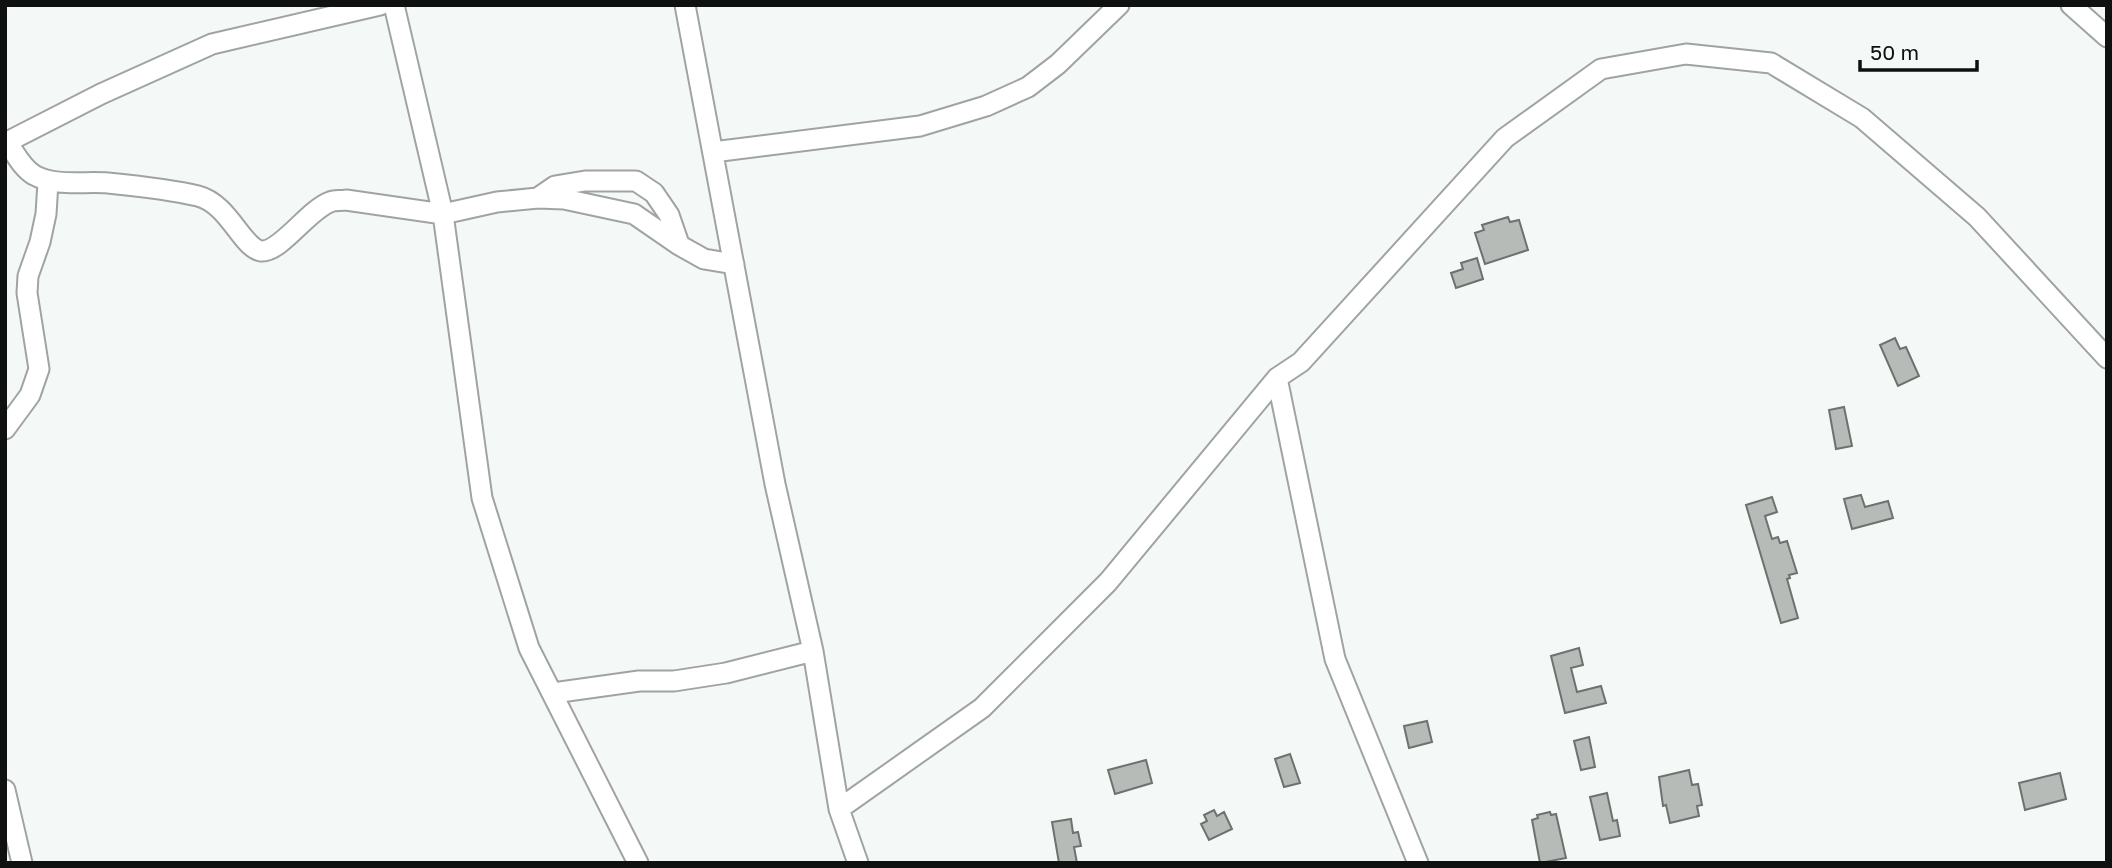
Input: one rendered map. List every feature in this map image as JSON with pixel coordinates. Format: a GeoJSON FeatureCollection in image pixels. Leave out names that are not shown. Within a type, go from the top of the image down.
{"type":"FeatureCollection","features":[{"type":"Feature","properties":{"kind":"street"},"geometry":{"type":"LineString","coordinates":[[380,5],[212,44],[101,94],[6,143],[31,174],[48,182],[105,183],[165,189],[210,199],[232,220],[246,241],[253,248],[262,251],[272,249],[300,222],[331,201],[346,200],[443,214],[497,202],[538,198],[564,199],[634,214],[679,246],[704,259],[734,264]]}},
{"type":"Feature","properties":{"kind":"street"},"geometry":{"type":"LineString","coordinates":[[394,5],[443,214],[482,498],[529,648],[638,863]]}},
{"type":"Feature","properties":{"kind":"street"},"geometry":{"type":"LineString","coordinates":[[685,5],[775,484],[813,651],[839,809],[858,863]]}},
{"type":"Feature","properties":{"kind":"street"},"geometry":{"type":"LineString","coordinates":[[713,152],[920,126],[986,106],[1028,87],[1058,64],[1119,5]]}},
{"type":"Feature","properties":{"kind":"street"},"geometry":{"type":"LineString","coordinates":[[2071,5],[2107,37]]}},
{"type":"Feature","properties":{"kind":"street"},"geometry":{"type":"LineString","coordinates":[[839,809],[982,708],[1108,582],[1277,378],[1301,362],[1505,138],[1601,69],[1686,54],[1771,63],[1862,118],[1977,217],[2107,358]]}},
{"type":"Feature","properties":{"kind":"street"},"geometry":{"type":"LineString","coordinates":[[538,198],[555,186],[584,181],[636,181],[654,193],[669,215],[679,246]]}},
{"type":"Feature","properties":{"kind":"street"},"geometry":{"type":"LineString","coordinates":[[5,429],[30,395],[39,369],[27,285],[46,214],[48,182]]}},
{"type":"Feature","properties":{"kind":"street"},"geometry":{"type":"LineString","coordinates":[[1277,378],[1335,659],[1418,863]]}},
{"type":"Feature","properties":{"kind":"street"},"geometry":{"type":"LineString","coordinates":[[552,693],[726,673],[813,651]]}},
{"type":"Feature","properties":{"kind":"street"},"geometry":{"type":"LineString","coordinates":[[5,790],[23,863]]}},
{"type":"Feature","properties":{"kind":"building"},"geometry":{"type":"Polygon","coordinates":[[[1508,217],[1510,222],[1519,220],[1528,250],[1485,264],[1475,233],[1484,230],[1482,225],[1508,217]]]}},
{"type":"Feature","properties":{"kind":"building"},"geometry":{"type":"Polygon","coordinates":[[[1477,258],[1483,279],[1456,288],[1451,273],[1463,269],[1461,263],[1477,258]]]}},
{"type":"Feature","properties":{"kind":"building"},"geometry":{"type":"Polygon","coordinates":[[[1895,338],[1900,349],[1906,347],[1919,376],[1898,386],[1880,345],[1895,338]]]}},
{"type":"Feature","properties":{"kind":"building"},"geometry":{"type":"Polygon","coordinates":[[[1844,407],[1852,446],[1836,449],[1829,410],[1844,407]]]}},
{"type":"Feature","properties":{"kind":"building"},"geometry":{"type":"Polygon","coordinates":[[[1861,495],[1865,507],[1888,501],[1893,518],[1852,529],[1844,499],[1861,495]]]}},
{"type":"Feature","properties":{"kind":"building"},"geometry":{"type":"Polygon","coordinates":[[[1772,497],[1777,512],[1765,516],[1772,539],[1778,537],[1780,543],[1787,541],[1797,573],[1789,575],[1790,578],[1787,579],[1798,618],[1781,623],[1746,505],[1772,497]]]}},
{"type":"Feature","properties":{"kind":"building"},"geometry":{"type":"Polygon","coordinates":[[[1579,648],[1583,665],[1571,668],[1577,692],[1601,686],[1606,703],[1565,713],[1551,656],[1579,648]]]}},
{"type":"Feature","properties":{"kind":"building"},"geometry":{"type":"Polygon","coordinates":[[[1427,721],[1432,742],[1409,748],[1404,726],[1427,721]]]}},
{"type":"Feature","properties":{"kind":"building"},"geometry":{"type":"Polygon","coordinates":[[[1589,737],[1595,767],[1581,770],[1574,741],[1589,737]]]}},
{"type":"Feature","properties":{"kind":"building"},"geometry":{"type":"Polygon","coordinates":[[[1290,754],[1300,783],[1284,787],[1275,759],[1290,754]]]}},
{"type":"Feature","properties":{"kind":"building"},"geometry":{"type":"Polygon","coordinates":[[[1146,760],[1152,783],[1115,794],[1108,770],[1146,760]]]}},
{"type":"Feature","properties":{"kind":"building"},"geometry":{"type":"Polygon","coordinates":[[[1689,770],[1692,785],[1698,784],[1702,805],[1697,806],[1699,816],[1670,823],[1666,805],[1663,806],[1659,777],[1689,770]]]}},
{"type":"Feature","properties":{"kind":"building"},"geometry":{"type":"Polygon","coordinates":[[[2060,773],[2066,799],[2025,810],[2019,783],[2060,773]]]}},
{"type":"Feature","properties":{"kind":"building"},"geometry":{"type":"Polygon","coordinates":[[[1607,793],[1613,821],[1617,820],[1620,836],[1600,840],[1590,797],[1607,793]]]}},
{"type":"Feature","properties":{"kind":"building"},"geometry":{"type":"Polygon","coordinates":[[[1214,810],[1217,816],[1224,812],[1232,829],[1209,840],[1201,824],[1207,821],[1204,815],[1214,810]]]}},
{"type":"Feature","properties":{"kind":"building"},"geometry":{"type":"Polygon","coordinates":[[[1550,812],[1551,815],[1556,814],[1566,858],[1540,863],[1532,820],[1538,818],[1537,815],[1550,812]]]}},
{"type":"Feature","properties":{"kind":"building"},"geometry":{"type":"Polygon","coordinates":[[[1071,819],[1073,833],[1078,832],[1081,846],[1074,847],[1077,863],[1059,863],[1052,822],[1071,819]]]}}]}
